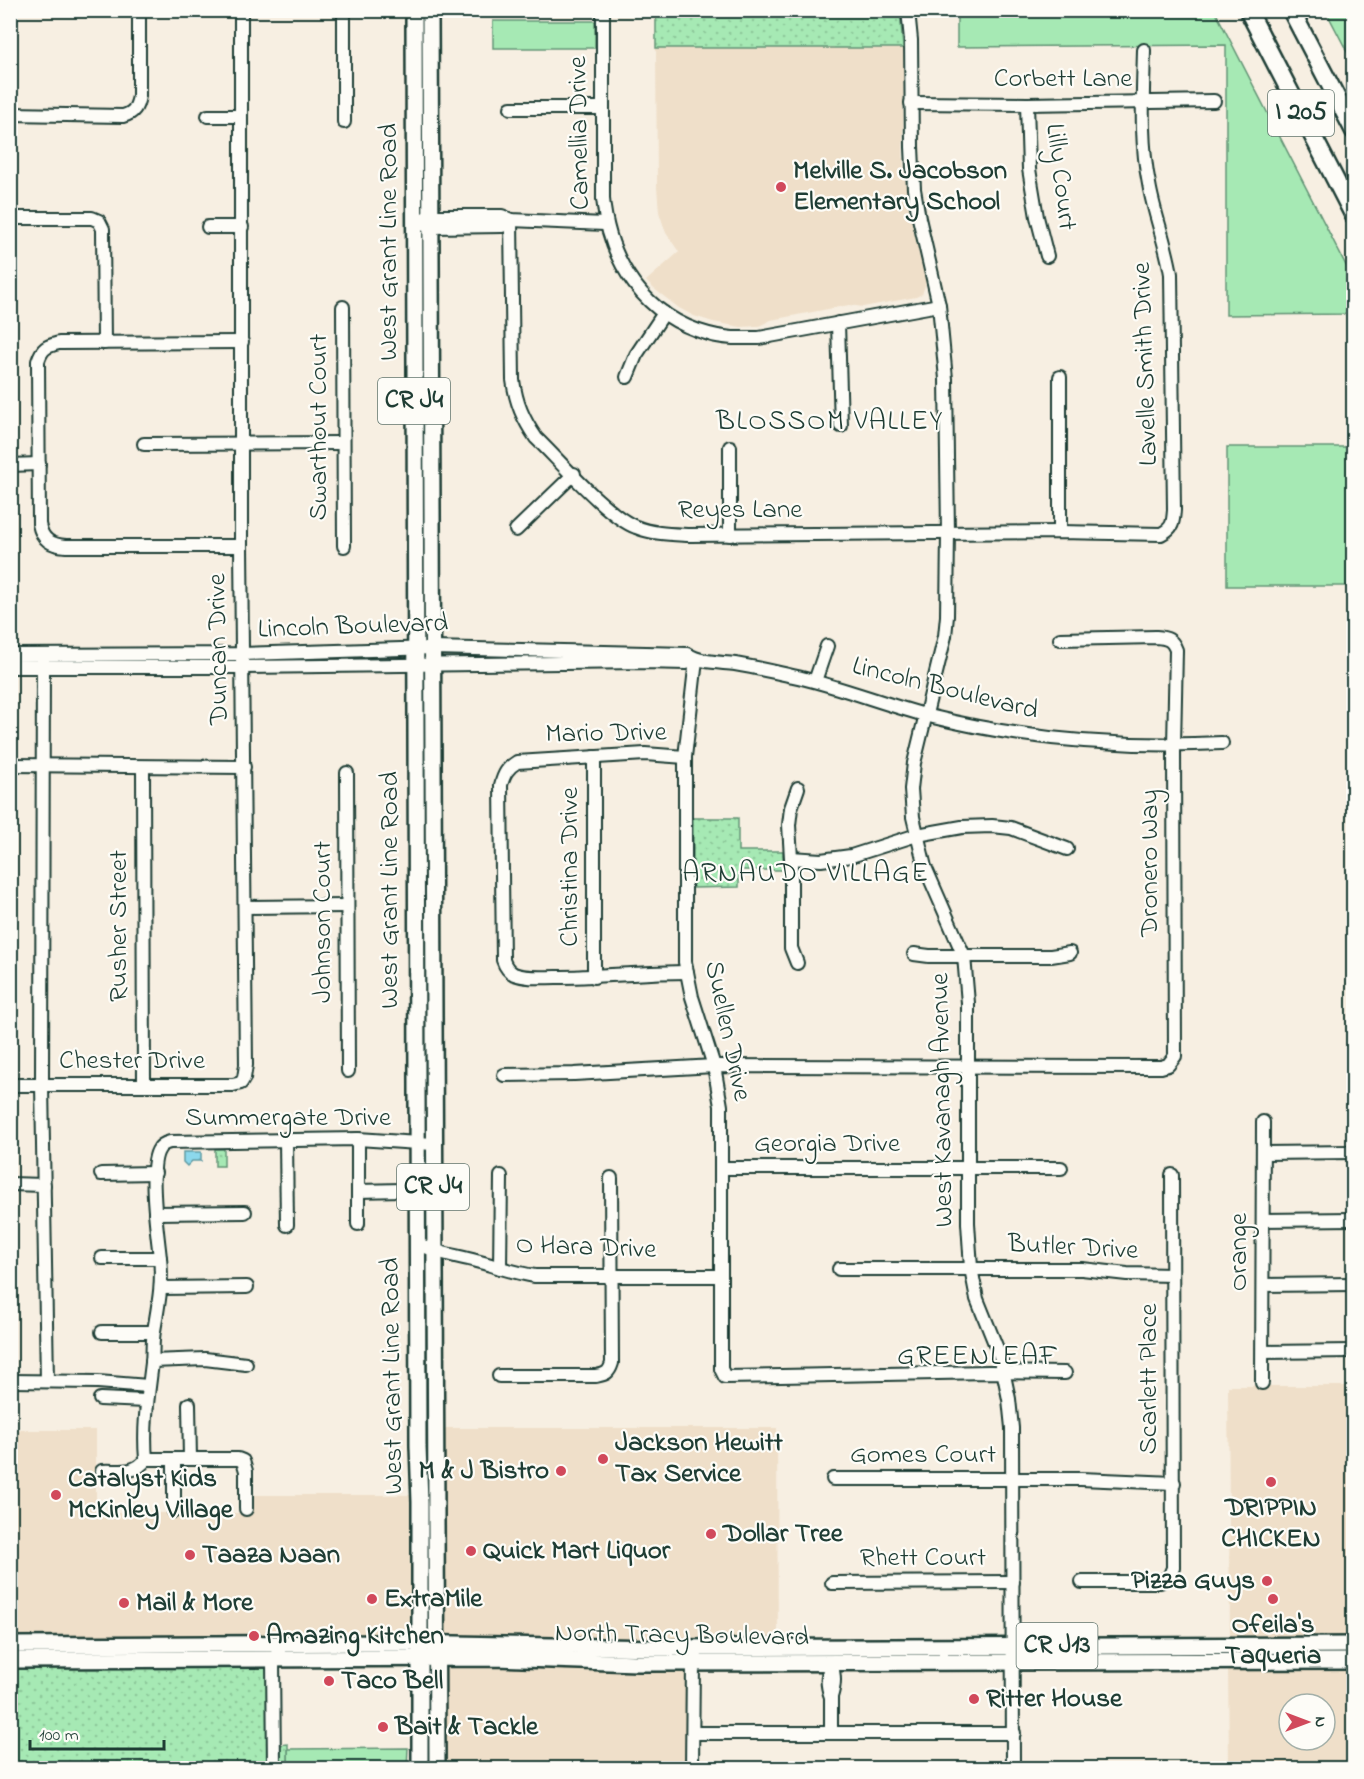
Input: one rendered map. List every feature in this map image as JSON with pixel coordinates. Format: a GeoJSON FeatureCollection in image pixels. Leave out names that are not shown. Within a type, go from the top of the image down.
{"type":"FeatureCollection","features":[{"type":"Feature","properties":{"kind":"highway","name":"I 205"},"geometry":{"type":"LineString","coordinates":[[1248,10],[1353,216]]}},
{"type":"Feature","properties":{"kind":"highway","name":"I 205"},"geometry":{"type":"LineString","coordinates":[[1291,10],[1353,131]]}},
{"type":"Feature","properties":{"kind":"main road","name":"West Grant Line Road"},"geometry":{"type":"LineString","coordinates":[[414,10],[416,1144],[420,1768]]}},
{"type":"Feature","properties":{"kind":"main road","name":"West Grant Line Road"},"geometry":{"type":"LineString","coordinates":[[430,10],[437,1768]]}},
{"type":"Feature","properties":{"kind":"main road"},"geometry":{"type":"LineString","coordinates":[[418,1362],[424,1366],[429,1385],[434,1393]]}},
{"type":"Feature","properties":{"kind":"main road","name":"North Tracy Boulevard"},"geometry":{"type":"LineString","coordinates":[[10,1645],[321,1643],[420,1650]]}},
{"type":"Feature","properties":{"kind":"main road","name":"North Tracy Boulevard"},"geometry":{"type":"LineString","coordinates":[[436,1650],[693,1663],[831,1663],[1013,1654],[1353,1645]]}},
{"type":"Feature","properties":{"kind":"main road","name":"North Tracy Boulevard"},"geometry":{"type":"LineString","coordinates":[[10,1660],[273,1659],[420,1650],[919,1647],[1013,1654],[1353,1661]]}},
{"type":"Feature","properties":{"kind":"street"},"geometry":{"type":"LineString","coordinates":[[10,114],[123,116],[130,114],[137,108],[139,96],[139,10]]}},
{"type":"Feature","properties":{"kind":"street","name":"Duncan Drive"},"geometry":{"type":"LineString","coordinates":[[241,10],[241,546],[245,1072]]}},
{"type":"Feature","properties":{"kind":"street"},"geometry":{"type":"LineString","coordinates":[[344,10],[344,122]]}},
{"type":"Feature","properties":{"kind":"street","name":"Camellia Drive"},"geometry":{"type":"LineString","coordinates":[[603,10],[605,224],[616,254],[632,283],[645,297],[664,313],[690,327],[729,338],[759,338],[939,305]]}},
{"type":"Feature","properties":{"kind":"street","name":"West Kavanagh Avenue"},"geometry":{"type":"LineString","coordinates":[[908,10],[911,40],[914,189],[939,305],[946,380],[948,533],[945,636],[914,763],[911,789],[913,817],[925,867],[964,956],[968,1003],[968,1223],[971,1268],[977,1299],[1000,1356],[1012,1428],[1013,1768]]}},
{"type":"Feature","properties":{"kind":"street","name":"Lavelle Smith Drive"},"geometry":{"type":"LineString","coordinates":[[1144,50],[1145,163],[1171,274],[1174,499]]}},
{"type":"Feature","properties":{"kind":"street","name":"Corbett Lane"},"geometry":{"type":"LineString","coordinates":[[911,103],[1214,101]]}},
{"type":"Feature","properties":{"kind":"street","name":"Lilly Court"},"geometry":{"type":"LineString","coordinates":[[1027,104],[1029,169],[1037,217],[1047,256]]}},
{"type":"Feature","properties":{"kind":"street"},"geometry":{"type":"LineString","coordinates":[[511,108],[603,108]]}},
{"type":"Feature","properties":{"kind":"street"},"geometry":{"type":"LineString","coordinates":[[208,116],[240,116]]}},
{"type":"Feature","properties":{"kind":"street"},"geometry":{"type":"LineString","coordinates":[[10,218],[75,217],[99,220],[103,230],[104,343]]}},
{"type":"Feature","properties":{"kind":"street"},"geometry":{"type":"LineString","coordinates":[[415,222],[502,226],[512,220],[605,224]]}},
{"type":"Feature","properties":{"kind":"street","name":"Reyes Lane"},"geometry":{"type":"LineString","coordinates":[[512,220],[513,380],[516,402],[536,438],[611,512],[635,527],[654,533],[690,535],[1060,532],[1161,534],[1169,530],[1173,524],[1174,499]]}},
{"type":"Feature","properties":{"kind":"street"},"geometry":{"type":"LineString","coordinates":[[208,227],[242,227]]}},
{"type":"Feature","properties":{"kind":"street","name":"Swarthout Court"},"geometry":{"type":"LineString","coordinates":[[343,307],[344,546]]}},
{"type":"Feature","properties":{"kind":"street"},"geometry":{"type":"LineString","coordinates":[[627,377],[636,355],[664,313]]}},
{"type":"Feature","properties":{"kind":"street"},"geometry":{"type":"LineString","coordinates":[[838,323],[842,426]]}},
{"type":"Feature","properties":{"kind":"street"},"geometry":{"type":"LineString","coordinates":[[241,546],[95,546],[55,545],[48,542],[40,533],[39,524],[38,361],[47,346],[59,343],[242,342]]}},
{"type":"Feature","properties":{"kind":"street"},"geometry":{"type":"LineString","coordinates":[[1060,377],[1060,532]]}},
{"type":"Feature","properties":{"kind":"street"},"geometry":{"type":"LineString","coordinates":[[144,444],[343,443]]}},
{"type":"Feature","properties":{"kind":"street"},"geometry":{"type":"LineString","coordinates":[[730,447],[730,535]]}},
{"type":"Feature","properties":{"kind":"street"},"geometry":{"type":"LineString","coordinates":[[10,465],[39,464]]}},
{"type":"Feature","properties":{"kind":"street"},"geometry":{"type":"LineString","coordinates":[[516,530],[574,474]]}},
{"type":"Feature","properties":{"kind":"street","name":"Dronero Way"},"geometry":{"type":"LineString","coordinates":[[968,1065],[1161,1066],[1168,1065],[1175,1056],[1176,650],[1173,642],[1168,638],[1060,639]]}},
{"type":"Feature","properties":{"kind":"street"},"geometry":{"type":"LineString","coordinates":[[815,681],[827,646]]}},
{"type":"Feature","properties":{"kind":"street","name":"Lincoln Boulevard"},"geometry":{"type":"LineString","coordinates":[[10,667],[43,661],[415,656],[433,648],[650,652],[687,654],[696,660]]}},
{"type":"Feature","properties":{"kind":"street","name":"Lincoln Boulevard"},"geometry":{"type":"LineString","coordinates":[[10,655],[43,661]]}},
{"type":"Feature","properties":{"kind":"street","name":"Lincoln Boulevard"},"geometry":{"type":"LineString","coordinates":[[415,656],[433,664],[686,663],[696,660],[736,664],[815,681],[926,715],[1032,737],[1093,743],[1174,745],[1222,743]]}},
{"type":"Feature","properties":{"kind":"street","name":"Suellen Drive"},"geometry":{"type":"LineString","coordinates":[[696,660],[685,757],[687,972],[692,997],[714,1066],[721,1106],[721,1369],[725,1377],[1004,1373]]}},
{"type":"Feature","properties":{"kind":"street"},"geometry":{"type":"LineString","coordinates":[[43,661],[42,1085],[46,1381]]}},
{"type":"Feature","properties":{"kind":"street","name":"Mario Drive"},"geometry":{"type":"LineString","coordinates":[[594,977],[531,977],[515,974],[506,967],[503,944],[501,785],[504,775],[509,766],[528,760],[645,754],[685,757]]}},
{"type":"Feature","properties":{"kind":"street","name":"Christina Drive"},"geometry":{"type":"LineString","coordinates":[[594,757],[594,977]]}},
{"type":"Feature","properties":{"kind":"street"},"geometry":{"type":"LineString","coordinates":[[10,765],[143,768],[244,767]]}},
{"type":"Feature","properties":{"kind":"street","name":"Rusher Street"},"geometry":{"type":"LineString","coordinates":[[143,768],[144,1084]]}},
{"type":"Feature","properties":{"kind":"street","name":"Johnson Court"},"geometry":{"type":"LineString","coordinates":[[347,773],[348,1071]]}},
{"type":"Feature","properties":{"kind":"street"},"geometry":{"type":"LineString","coordinates":[[797,963],[791,948],[789,825],[791,808],[798,788]]}},
{"type":"Feature","properties":{"kind":"street"},"geometry":{"type":"LineString","coordinates":[[791,858],[822,860],[851,856],[917,835],[962,827],[992,826],[1011,828],[1067,849]]}},
{"type":"Feature","properties":{"kind":"street"},"geometry":{"type":"LineString","coordinates":[[245,907],[347,906]]}},
{"type":"Feature","properties":{"kind":"street"},"geometry":{"type":"LineString","coordinates":[[914,954],[1051,956],[1070,953]]}},
{"type":"Feature","properties":{"kind":"street"},"geometry":{"type":"LineString","coordinates":[[594,977],[646,972],[687,972]]}},
{"type":"Feature","properties":{"kind":"street"},"geometry":{"type":"LineString","coordinates":[[504,1075],[574,1074],[714,1066],[968,1065]]}},
{"type":"Feature","properties":{"kind":"street","name":"Chester Drive"},"geometry":{"type":"LineString","coordinates":[[10,1085],[233,1085],[241,1083],[245,1072]]}},
{"type":"Feature","properties":{"kind":"street","name":"Orange"},"geometry":{"type":"LineString","coordinates":[[1262,1383],[1263,1122]]}},
{"type":"Feature","properties":{"kind":"street"},"geometry":{"type":"LineString","coordinates":[[358,1138],[358,1224]]}},
{"type":"Feature","properties":{"kind":"street","name":"Summergate Drive"},"geometry":{"type":"LineString","coordinates":[[146,1459],[144,1433],[146,1401],[152,1361],[153,1332],[161,1288],[156,1233],[155,1173],[158,1149],[170,1142],[286,1139],[358,1138],[433,1144]]}},
{"type":"Feature","properties":{"kind":"street"},"geometry":{"type":"LineString","coordinates":[[286,1139],[287,1226]]}},
{"type":"Feature","properties":{"kind":"street"},"geometry":{"type":"LineString","coordinates":[[1264,1153],[1353,1152]]}},
{"type":"Feature","properties":{"kind":"street","name":"Georgia Drive"},"geometry":{"type":"LineString","coordinates":[[722,1168],[1061,1168]]}},
{"type":"Feature","properties":{"kind":"street"},"geometry":{"type":"LineString","coordinates":[[101,1174],[155,1173]]}},
{"type":"Feature","properties":{"kind":"street","name":"Scarlett Place"},"geometry":{"type":"LineString","coordinates":[[1082,1582],[1155,1582],[1165,1580],[1172,1573],[1174,1483],[1172,1175]]}},
{"type":"Feature","properties":{"kind":"street"},"geometry":{"type":"LineString","coordinates":[[500,1268],[501,1176]]}},
{"type":"Feature","properties":{"kind":"street"},"geometry":{"type":"LineString","coordinates":[[499,1376],[596,1376],[609,1371],[612,1363],[611,1178]]}},
{"type":"Feature","properties":{"kind":"street"},"geometry":{"type":"LineString","coordinates":[[10,1184],[44,1185]]}},
{"type":"Feature","properties":{"kind":"street"},"geometry":{"type":"LineString","coordinates":[[358,1191],[402,1190]]}},
{"type":"Feature","properties":{"kind":"street"},"geometry":{"type":"LineString","coordinates":[[156,1213],[245,1212]]}},
{"type":"Feature","properties":{"kind":"street"},"geometry":{"type":"LineString","coordinates":[[1263,1220],[1353,1220]]}},
{"type":"Feature","properties":{"kind":"street","name":"O Hara Drive"},"geometry":{"type":"LineString","coordinates":[[417,1243],[434,1251],[508,1272],[535,1276],[721,1276]]}},
{"type":"Feature","properties":{"kind":"street"},"geometry":{"type":"LineString","coordinates":[[102,1258],[160,1258]]}},
{"type":"Feature","properties":{"kind":"street","name":"Butler Drive"},"geometry":{"type":"LineString","coordinates":[[839,1269],[1082,1269],[1127,1274],[1172,1275]]}},
{"type":"Feature","properties":{"kind":"street"},"geometry":{"type":"LineString","coordinates":[[1263,1284],[1353,1284]]}},
{"type":"Feature","properties":{"kind":"street"},"geometry":{"type":"LineString","coordinates":[[161,1288],[247,1287]]}},
{"type":"Feature","properties":{"kind":"street"},"geometry":{"type":"LineString","coordinates":[[102,1332],[153,1332]]}},
{"type":"Feature","properties":{"kind":"street"},"geometry":{"type":"LineString","coordinates":[[1263,1352],[1353,1351]]}},
{"type":"Feature","properties":{"kind":"street"},"geometry":{"type":"LineString","coordinates":[[152,1361],[205,1359],[246,1364]]}},
{"type":"Feature","properties":{"kind":"street"},"geometry":{"type":"LineString","coordinates":[[1004,1373],[1065,1373]]}},
{"type":"Feature","properties":{"kind":"street"},"geometry":{"type":"LineString","coordinates":[[10,1381],[98,1382],[148,1386]]}},
{"type":"Feature","properties":{"kind":"street"},"geometry":{"type":"LineString","coordinates":[[100,1399],[146,1401]]}},
{"type":"Feature","properties":{"kind":"street"},"geometry":{"type":"LineString","coordinates":[[189,1404],[190,1459]]}},
{"type":"Feature","properties":{"kind":"street"},"geometry":{"type":"LineString","coordinates":[[102,1471],[135,1470],[146,1459],[238,1459],[243,1461],[246,1471],[246,1509]]}},
{"type":"Feature","properties":{"kind":"street"},"geometry":{"type":"LineString","coordinates":[[174,1459],[174,1511]]}},
{"type":"Feature","properties":{"kind":"street","name":"Gomes Court"},"geometry":{"type":"LineString","coordinates":[[833,1479],[1102,1480],[1174,1483]]}},
{"type":"Feature","properties":{"kind":"street","name":"Rhett Court"},"geometry":{"type":"LineString","coordinates":[[832,1583],[1013,1582]]}},
{"type":"Feature","properties":{"kind":"street"},"geometry":{"type":"LineString","coordinates":[[274,1768],[274,1655],[282,1651],[309,1650],[321,1643]]}},
{"type":"Feature","properties":{"kind":"street"},"geometry":{"type":"LineString","coordinates":[[831,1733],[831,1697],[835,1686],[835,1675],[831,1663],[834,1657],[838,1655],[897,1654],[919,1647]]}},
{"type":"Feature","properties":{"kind":"street"},"geometry":{"type":"LineString","coordinates":[[692,1768],[693,1663],[695,1658],[701,1655],[744,1654],[755,1648]]}},
{"type":"Feature","properties":{"kind":"street"},"geometry":{"type":"LineString","coordinates":[[693,1732],[1014,1733]]}},
{"type":"Feature","properties":{"kind":"shaded area","name":"Melville S. Jacobson Elementary School"},"geometry":{"type":"Polygon","coordinates":[[[656,48],[903,48],[903,161],[909,211],[926,283],[922,294],[863,307],[849,305],[771,320],[759,326],[741,327],[694,316],[679,308],[653,288],[646,281],[679,252],[666,233],[659,212],[656,48]]]}},
{"type":"Feature","properties":{"kind":"shaded area"},"geometry":{"type":"Polygon","coordinates":[[[1228,1386],[1353,1386],[1353,1641],[1230,1642],[1228,1386]]]}},
{"type":"Feature","properties":{"kind":"shaded area"},"geometry":{"type":"Polygon","coordinates":[[[438,1428],[777,1428],[778,1643],[440,1640],[438,1428]]]}},
{"type":"Feature","properties":{"kind":"shaded area"},"geometry":{"type":"Polygon","coordinates":[[[10,1430],[96,1430],[96,1513],[253,1513],[254,1495],[416,1495],[415,1637],[11,1640],[10,1430]]]}},
{"type":"Feature","properties":{"kind":"shaded area"},"geometry":{"type":"Polygon","coordinates":[[[441,1661],[688,1665],[688,1768],[440,1768],[441,1661]]]}},
{"type":"Feature","properties":{"kind":"shaded area"},"geometry":{"type":"Polygon","coordinates":[[[1228,1664],[1353,1664],[1353,1768],[1229,1768],[1228,1664]]]}},
{"type":"Feature","properties":{"kind":"green space"},"geometry":{"type":"Polygon","coordinates":[[[656,11],[900,11],[903,48],[656,48],[656,11]]]}},
{"type":"Feature","properties":{"kind":"green space"},"geometry":{"type":"Polygon","coordinates":[[[957,11],[1215,11],[1353,279],[1353,314],[1226,315],[1226,45],[957,47],[957,11]]]}},
{"type":"Feature","properties":{"kind":"green space"},"geometry":{"type":"Polygon","coordinates":[[[1326,11],[1353,11],[1353,63],[1326,11]]]}},
{"type":"Feature","properties":{"kind":"green space"},"geometry":{"type":"Polygon","coordinates":[[[493,21],[595,21],[595,48],[493,48],[493,21]]]}},
{"type":"Feature","properties":{"kind":"green space"},"geometry":{"type":"Polygon","coordinates":[[[1227,447],[1353,447],[1353,586],[1227,586],[1227,447]]]}},
{"type":"Feature","properties":{"kind":"green space"},"geometry":{"type":"Polygon","coordinates":[[[693,818],[738,818],[738,851],[783,851],[783,870],[739,870],[739,887],[693,888],[693,818]]]}},
{"type":"Feature","properties":{"kind":"green space"},"geometry":{"type":"Polygon","coordinates":[[[215,1149],[224,1149],[224,1166],[215,1166],[215,1149]]]}},
{"type":"Feature","properties":{"kind":"green space"},"geometry":{"type":"Polygon","coordinates":[[[10,1665],[267,1666],[277,1745],[288,1744],[288,1768],[11,1768],[10,1665]]]}},
{"type":"Feature","properties":{"kind":"green space"},"geometry":{"type":"Polygon","coordinates":[[[408,1748],[407,1768],[288,1768],[288,1749],[408,1748]]]}},
{"type":"Feature","properties":{"kind":"water"},"geometry":{"type":"Polygon","coordinates":[[[183,1152],[201,1152],[201,1161],[192,1161],[187,1166],[183,1162],[183,1152]]]}},
{"type":"Feature","properties":{"kind":"place","name":"Melville S. Jacobson Elementary School"},"geometry":{"type":"Point","coordinates":[781,187]}},
{"type":"Feature","properties":{"kind":"place","name":"Jackson Hewitt Tax Service"},"geometry":{"type":"Point","coordinates":[603,1459]}},
{"type":"Feature","properties":{"kind":"place","name":"M & J Bistro"},"geometry":{"type":"Point","coordinates":[561,1471]}},
{"type":"Feature","properties":{"kind":"place","name":"DRIPPIN CHICKEN"},"geometry":{"type":"Point","coordinates":[1271,1482]}},
{"type":"Feature","properties":{"kind":"place","name":"Catalyst Kids McKinley Village"},"geometry":{"type":"Point","coordinates":[56,1495]}},
{"type":"Feature","properties":{"kind":"place","name":"Dollar Tree"},"geometry":{"type":"Point","coordinates":[711,1534]}},
{"type":"Feature","properties":{"kind":"place","name":"Quick Mart Liquor"},"geometry":{"type":"Point","coordinates":[471,1551]}},
{"type":"Feature","properties":{"kind":"place","name":"Taaza Naan"},"geometry":{"type":"Point","coordinates":[190,1555]}},
{"type":"Feature","properties":{"kind":"place","name":"Pizza Guys"},"geometry":{"type":"Point","coordinates":[1267,1581]}},
{"type":"Feature","properties":{"kind":"place","name":"ExtraMile"},"geometry":{"type":"Point","coordinates":[372,1599]}},
{"type":"Feature","properties":{"kind":"place","name":"Ofeila's Taqueria"},"geometry":{"type":"Point","coordinates":[1273,1599]}},
{"type":"Feature","properties":{"kind":"place","name":"Mail & More"},"geometry":{"type":"Point","coordinates":[124,1603]}},
{"type":"Feature","properties":{"kind":"place","name":"Amazing Kitchen"},"geometry":{"type":"Point","coordinates":[254,1636]}},
{"type":"Feature","properties":{"kind":"place","name":"Taco Bell"},"geometry":{"type":"Point","coordinates":[329,1681]}},
{"type":"Feature","properties":{"kind":"place","name":"Ritter House"},"geometry":{"type":"Point","coordinates":[974,1699]}},
{"type":"Feature","properties":{"kind":"place","name":"Bait & Tackle"},"geometry":{"type":"Point","coordinates":[383,1727]}},
{"type":"Feature","properties":{"kind":"district","name":"BLOSSOM VALLEY"},"geometry":{"type":"Point","coordinates":[830,422]}},
{"type":"Feature","properties":{"kind":"district","name":"ARNAUDO VILLAGE"},"geometry":{"type":"Point","coordinates":[806,874]}},
{"type":"Feature","properties":{"kind":"district","name":"GREENLEAF"},"geometry":{"type":"Point","coordinates":[978,1357]}}]}
